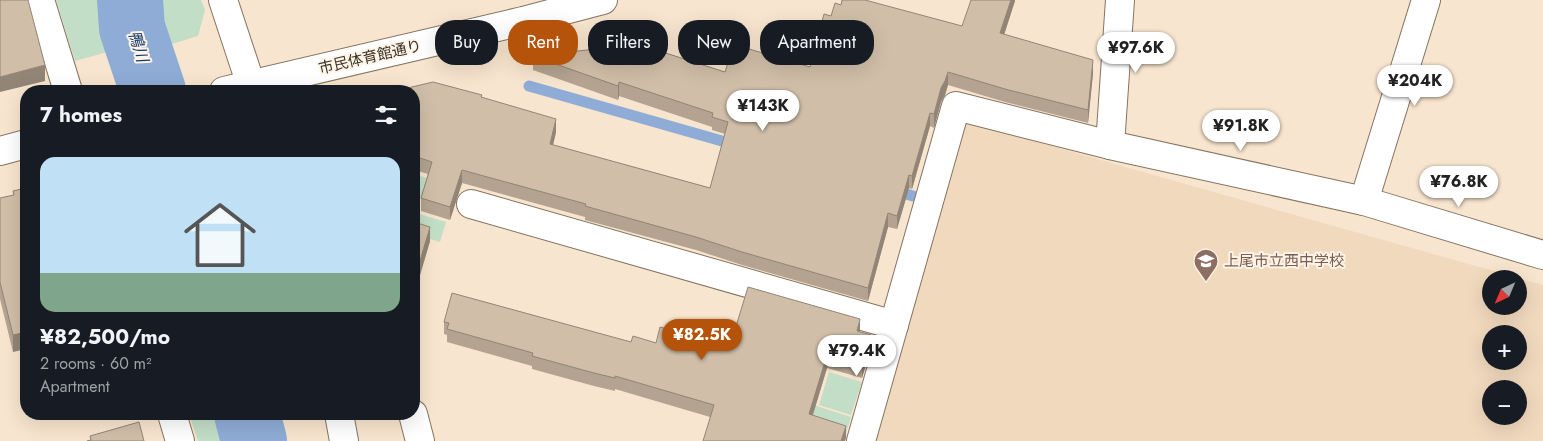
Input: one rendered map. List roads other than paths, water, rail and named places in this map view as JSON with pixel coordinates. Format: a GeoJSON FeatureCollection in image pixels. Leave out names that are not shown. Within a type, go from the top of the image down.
{"type":"FeatureCollection","features":[{"type":"Feature","properties":{"kind":"street"},"geometry":{"type":"LineString","coordinates":[[40,0],[66,85]]}},
{"type":"Feature","properties":{"kind":"street"},"geometry":{"type":"LineString","coordinates":[[223,0],[238,85]]}},
{"type":"Feature","properties":{"kind":"street","name":"市民体育館通り"},"geometry":{"type":"LineString","coordinates":[[254,85],[527,10],[603,0]]}},
{"type":"Feature","properties":{"kind":"street"},"geometry":{"type":"LineString","coordinates":[[1110,145],[1120,0]]}},
{"type":"Feature","properties":{"kind":"street"},"geometry":{"type":"LineString","coordinates":[[1364,201],[1426,0]]}},
{"type":"Feature","properties":{"kind":"street"},"geometry":{"type":"LineString","coordinates":[[861,441],[956,106],[1110,145],[1364,201],[1543,255]]}},
{"type":"Feature","properties":{"kind":"street"},"geometry":{"type":"LineString","coordinates":[[0,151],[20,146]]}},
{"type":"Feature","properties":{"kind":"street"},"geometry":{"type":"LineString","coordinates":[[471,204],[894,325]]}},
{"type":"Feature","properties":{"kind":"street"},"geometry":{"type":"LineString","coordinates":[[174,420],[180,441]]}},
{"type":"Feature","properties":{"kind":"street"},"geometry":{"type":"LineString","coordinates":[[339,420],[344,441]]}},
{"type":"Feature","properties":{"kind":"street"},"geometry":{"type":"LineString","coordinates":[[415,420],[420,441]]}},
{"type":"Feature","properties":{"kind":"waterway","name":"鴨川"},"geometry":{"type":"LineString","coordinates":[[130,0],[132,28],[151,85]]}},
{"type":"Feature","properties":{"kind":"waterway"},"geometry":{"type":"LineString","coordinates":[[529,86],[736,145]]}},
{"type":"Feature","properties":{"kind":"waterway"},"geometry":{"type":"LineString","coordinates":[[893,190],[913,196]]}},
{"type":"Feature","properties":{"kind":"waterway","name":"鴨川"},"geometry":{"type":"LineString","coordinates":[[249,420],[254,441]]}},
{"type":"Feature","properties":{"kind":"place","name":"上尾市立西中学校"},"geometry":{"type":"Point","coordinates":[1206,282]}}]}
